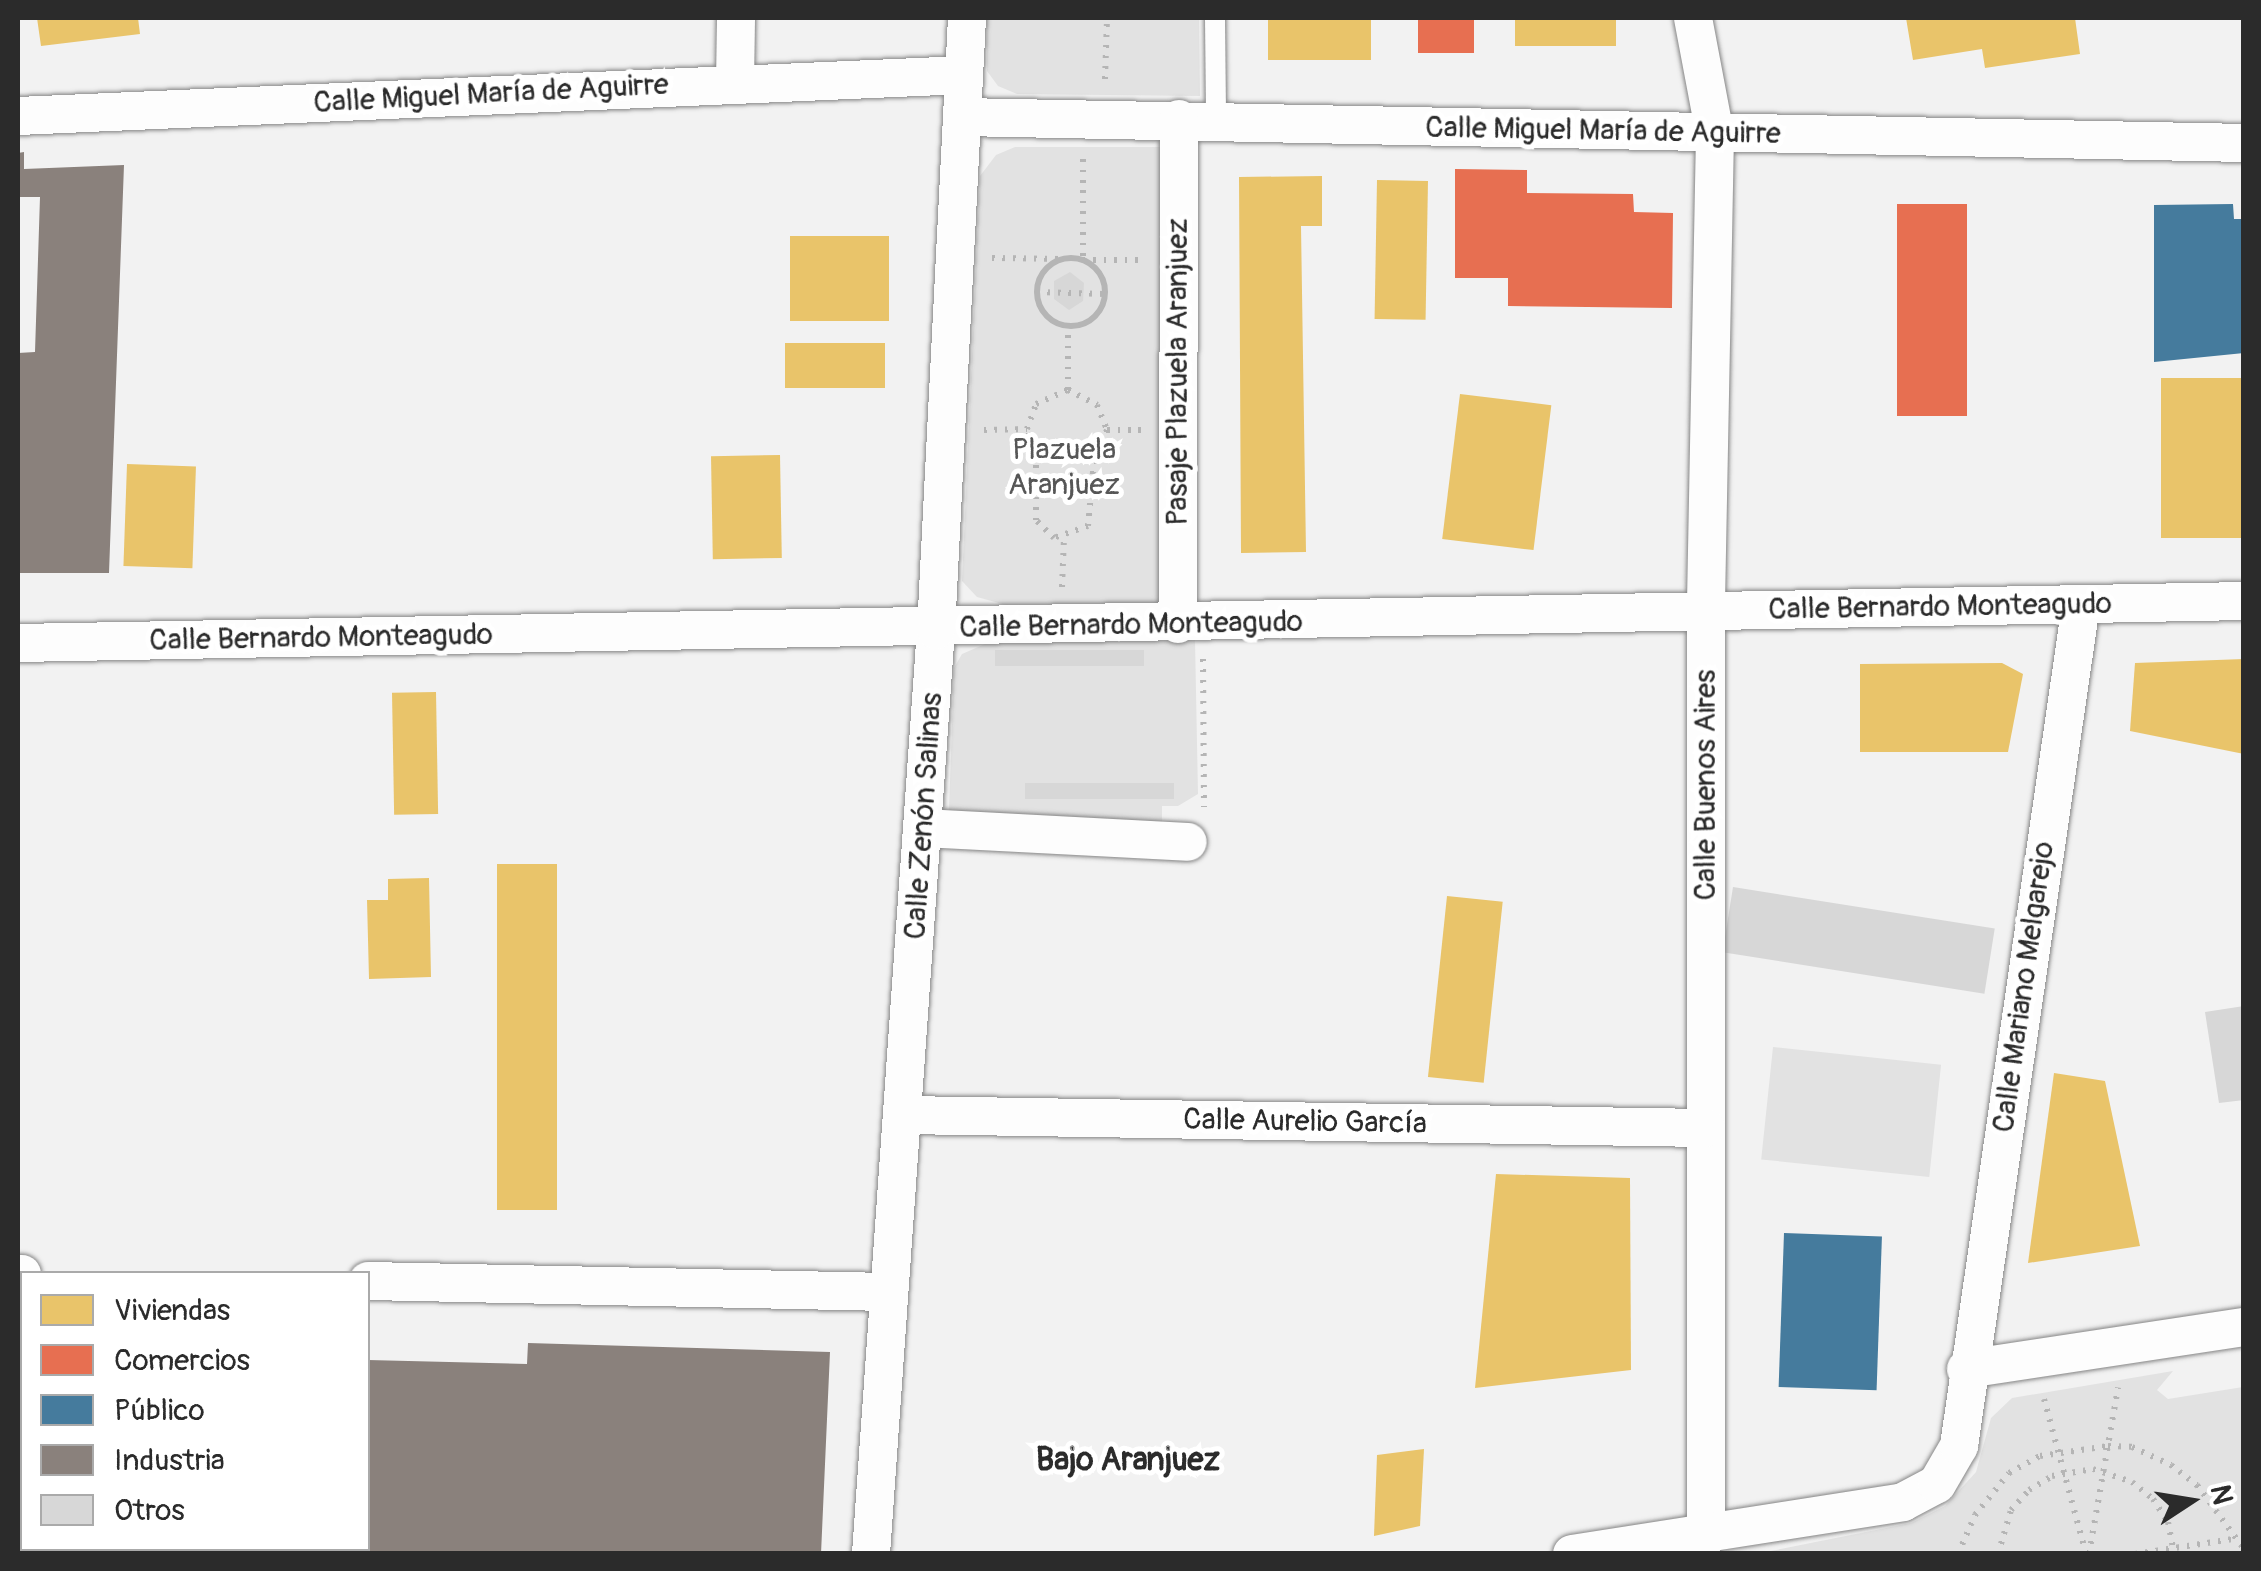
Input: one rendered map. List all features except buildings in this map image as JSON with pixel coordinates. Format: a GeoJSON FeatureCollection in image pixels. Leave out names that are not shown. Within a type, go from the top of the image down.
{"type":"FeatureCollection","features":[{"type":"Feature","properties":{"kind":"street"},"geometry":{"type":"LineString","coordinates":[[736,18],[736,83]]}},
{"type":"Feature","properties":{"kind":"street","name":"Calle Zenón Salinas"},"geometry":{"type":"LineString","coordinates":[[871,1554],[936,630],[967,18]]}},
{"type":"Feature","properties":{"kind":"street","name":"Calle Buenos Aires"},"geometry":{"type":"LineString","coordinates":[[1692,18],[1715,134],[1706,610],[1702,1543]]}},
{"type":"Feature","properties":{"kind":"street","name":"Calle Miguel María de Aguirre"},"geometry":{"type":"LineString","coordinates":[[18,116],[964,75]]}},
{"type":"Feature","properties":{"kind":"street","name":"Calle Miguel María de Aguirre"},"geometry":{"type":"LineString","coordinates":[[962,117],[2244,142]]}},
{"type":"Feature","properties":{"kind":"street","name":"Pasaje Plazuela Aranjuez"},"geometry":{"type":"LineString","coordinates":[[1190,624],[1198,120]]}},
{"type":"Feature","properties":{"kind":"street","name":"Calle Bernardo Monteagudo"},"geometry":{"type":"LineString","coordinates":[[18,642],[936,630],[1706,610],[2244,602]]}},
{"type":"Feature","properties":{"kind":"street","name":"Calle Mariano Melgarejo"},"geometry":{"type":"LineString","coordinates":[[1572,1554],[1702,1543],[1903,1502],[1937,1484],[1959,1446],[1966,1370],[2080,605]]}},
{"type":"Feature","properties":{"kind":"street"},"geometry":{"type":"LineString","coordinates":[[923,828],[1188,842]]}},
{"type":"Feature","properties":{"kind":"street","name":"Calle Aurelio García"},"geometry":{"type":"LineString","coordinates":[[904,1115],[1706,1128]]}},
{"type":"Feature","properties":{"kind":"street"},"geometry":{"type":"LineString","coordinates":[[370,1281],[889,1292]]}},
{"type":"Feature","properties":{"kind":"street"},"geometry":{"type":"LineString","coordinates":[[1966,1370],[2244,1327]]}},
{"type":"Feature","properties":{"kind":"lane","name":"Pasaje Plazuela Aranjuez"},"geometry":{"type":"LineString","coordinates":[[1198,120],[1214,18]]}},
{"type":"Feature","properties":{"kind":"path"},"geometry":{"type":"LineString","coordinates":[[1105,79],[1106,18]]}},
{"type":"Feature","properties":{"kind":"path"},"geometry":{"type":"LineString","coordinates":[[1082,260],[1083,159]]}},
{"type":"Feature","properties":{"kind":"path"},"geometry":{"type":"LineString","coordinates":[[984,258],[1159,260]]}},
{"type":"Feature","properties":{"kind":"path"},"geometry":{"type":"LineString","coordinates":[[1061,259],[1043,272],[1037,292],[1043,311],[1068,326],[1089,321],[1105,294],[1099,273],[1082,260]]}},
{"type":"Feature","properties":{"kind":"path"},"geometry":{"type":"LineString","coordinates":[[1037,292],[1105,294]]}},
{"type":"Feature","properties":{"kind":"path"},"geometry":{"type":"LineString","coordinates":[[1068,326],[1068,390]]}},
{"type":"Feature","properties":{"kind":"path"},"geometry":{"type":"LineString","coordinates":[[1068,390],[1096,404],[1107,430],[1094,461],[1093,516],[1081,534],[1064,538],[1045,533],[1036,520],[1036,455],[1027,429],[1036,404],[1068,390]]}},
{"type":"Feature","properties":{"kind":"path"},"geometry":{"type":"LineString","coordinates":[[976,430],[1027,429]]}},
{"type":"Feature","properties":{"kind":"path"},"geometry":{"type":"LineString","coordinates":[[1107,430],[1159,430]]}},
{"type":"Feature","properties":{"kind":"path"},"geometry":{"type":"LineString","coordinates":[[1062,591],[1064,538]]}},
{"type":"Feature","properties":{"kind":"path"},"geometry":{"type":"LineString","coordinates":[[1188,842],[1204,806],[1190,624]]}},
{"type":"Feature","properties":{"kind":"path"},"geometry":{"type":"LineString","coordinates":[[2087,1554],[2118,1387]]}},
{"type":"Feature","properties":{"kind":"path"},"geometry":{"type":"LineString","coordinates":[[2044,1399],[2087,1554]]}},
{"type":"Feature","properties":{"kind":"path"},"geometry":{"type":"LineString","coordinates":[[1958,1554],[1975,1514],[2009,1473],[2059,1453],[2108,1446],[2132,1447],[2171,1465],[2197,1485],[2244,1549]]}},
{"type":"Feature","properties":{"kind":"path"},"geometry":{"type":"LineString","coordinates":[[1998,1554],[2011,1510],[2029,1490],[2064,1474],[2104,1471],[2132,1482],[2152,1500],[2175,1550]]}},
{"type":"Feature","properties":{"kind":"path"},"geometry":{"type":"LineString","coordinates":[[2135,1554],[2233,1539]]}},
{"type":"Feature","properties":{"kind":"green space"},"geometry":{"type":"Polygon","coordinates":[[[987,18],[1199,18],[1200,96],[1017,94],[998,86],[987,71],[987,18]]]}},
{"type":"Feature","properties":{"kind":"green space","name":"Plazuela Aranjuez"},"geometry":{"type":"Polygon","coordinates":[[[1015,147],[1166,147],[1164,603],[1006,605],[977,597],[962,581],[980,176],[996,155],[1015,147]]]}},
{"type":"Feature","properties":{"kind":"green space"},"geometry":{"type":"Polygon","coordinates":[[[1195,640],[1198,794],[1178,806],[1162,806],[1162,825],[949,811],[954,668],[962,654],[992,641],[1195,640]]]}},
{"type":"Feature","properties":{"kind":"green space"},"geometry":{"type":"Polygon","coordinates":[[[1773,1047],[1941,1065],[1929,1177],[1761,1159],[1773,1047]]]}},
{"type":"Feature","properties":{"kind":"green space"},"geometry":{"type":"Polygon","coordinates":[[[2173,1371],[2157,1390],[2168,1399],[2243,1387],[2243,1553],[1761,1553],[1911,1523],[1945,1506],[1976,1472],[1991,1418],[2012,1398],[2173,1371]]]}},
{"type":"Feature","properties":{"kind":"district","name":"Bajo Aranjuez"},"geometry":{"type":"Point","coordinates":[1128,1460]}}]}
